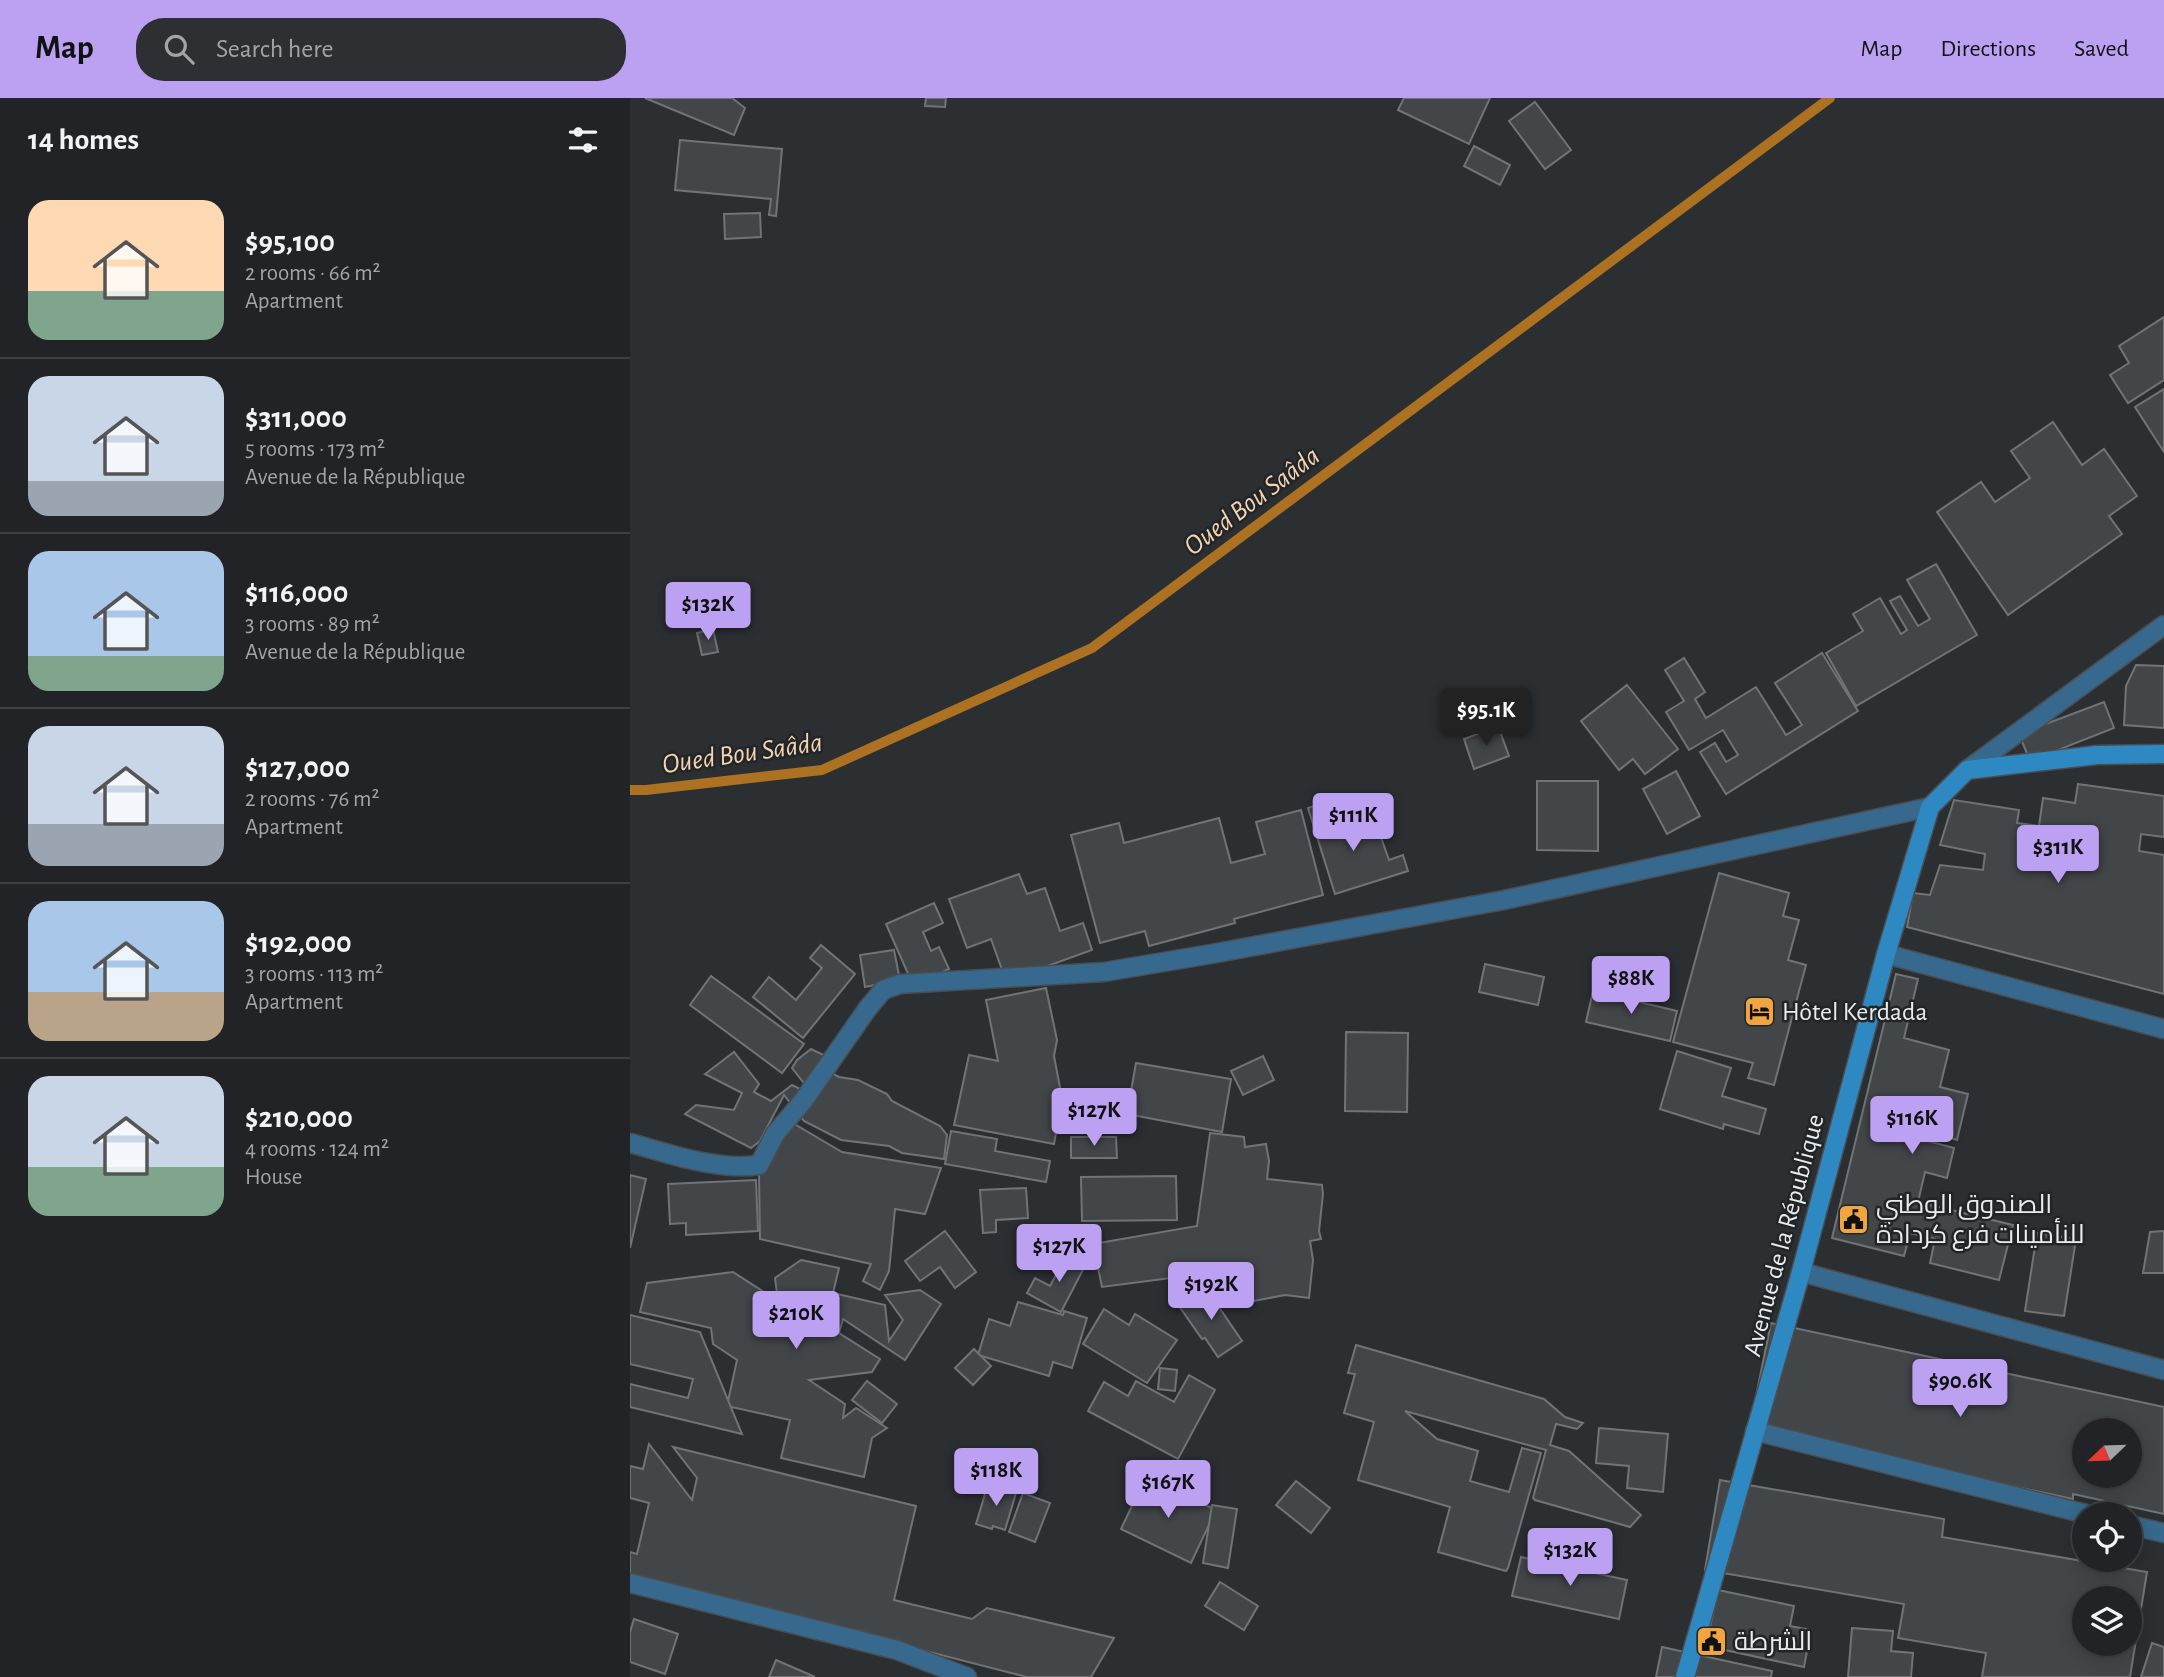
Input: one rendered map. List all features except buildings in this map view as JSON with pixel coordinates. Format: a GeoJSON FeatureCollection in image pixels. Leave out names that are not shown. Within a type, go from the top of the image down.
{"type":"FeatureCollection","features":[{"type":"Feature","properties":{"kind":"street"},"geometry":{"type":"LineString","coordinates":[[630,1143],[738,1168],[759,1165],[775,1134],[803,1101],[868,1007],[883,990],[900,984],[929,980],[1104,972],[1211,954],[1504,900],[1930,807],[1967,770],[2164,625]]}},
{"type":"Feature","properties":{"kind":"street"},"geometry":{"type":"LineString","coordinates":[[1967,770],[2097,755],[2164,754]]}},
{"type":"Feature","properties":{"kind":"street","name":"Avenue de la République"},"geometry":{"type":"LineString","coordinates":[[1685,1677],[1801,1272],[1886,954],[1930,807]]}},
{"type":"Feature","properties":{"kind":"street"},"geometry":{"type":"LineString","coordinates":[[1886,954],[2164,1029]]}},
{"type":"Feature","properties":{"kind":"street"},"geometry":{"type":"LineString","coordinates":[[1801,1272],[2164,1370]]}},
{"type":"Feature","properties":{"kind":"street"},"geometry":{"type":"LineString","coordinates":[[1755,1431],[2072,1510]]}},
{"type":"Feature","properties":{"kind":"street"},"geometry":{"type":"LineString","coordinates":[[2142,1528],[2164,1533]]}},
{"type":"Feature","properties":{"kind":"street"},"geometry":{"type":"LineString","coordinates":[[630,1583],[897,1650],[967,1677]]}},
{"type":"Feature","properties":{"kind":"waterway","name":"Oued Bou Saâda"},"geometry":{"type":"LineString","coordinates":[[630,790],[822,770],[1092,648],[1830,98]]}},
{"type":"Feature","properties":{"kind":"place","name":"Hôtel Kerdada"},"geometry":{"type":"Point","coordinates":[1759,1011]}},
{"type":"Feature","properties":{"kind":"place","name":"الصندوق الوطني للنأمينات فرع كردادة"},"geometry":{"type":"Point","coordinates":[1853,1219]}},
{"type":"Feature","properties":{"kind":"place","name":"الشرطة"},"geometry":{"type":"Point","coordinates":[1711,1641]}}]}
